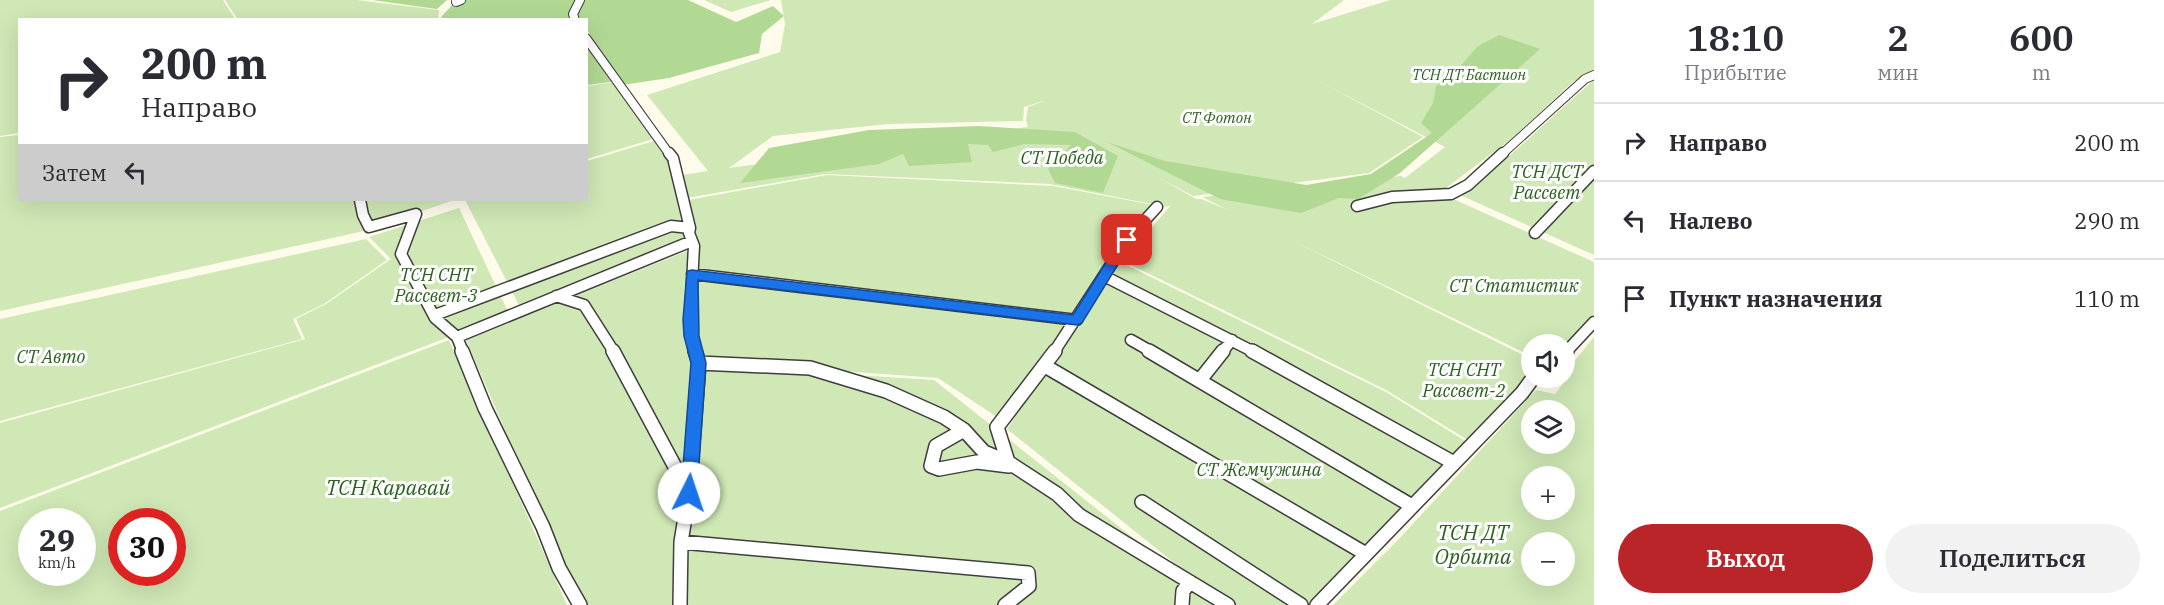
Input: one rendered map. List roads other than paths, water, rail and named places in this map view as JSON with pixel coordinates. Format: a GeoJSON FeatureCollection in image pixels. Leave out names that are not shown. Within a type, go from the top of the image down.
{"type":"FeatureCollection","features":[{"type":"Feature","properties":{"kind":"street"},"geometry":{"type":"LineString","coordinates":[[574,18],[573,14],[580,0]]}},
{"type":"Feature","properties":{"kind":"street"},"geometry":{"type":"LineString","coordinates":[[588,41],[673,158],[690,228],[692,241],[690,320],[699,363],[689,493],[681,542],[680,605]]}},
{"type":"Feature","properties":{"kind":"street"},"geometry":{"type":"LineString","coordinates":[[1357,206],[1392,197],[1451,194],[1468,185],[1530,126],[1585,79],[1594,75]]}},
{"type":"Feature","properties":{"kind":"street"},"geometry":{"type":"LineString","coordinates":[[1535,233],[1594,171]]}},
{"type":"Feature","properties":{"kind":"street"},"geometry":{"type":"LineString","coordinates":[[362,201],[363,215],[369,227],[416,214],[401,254],[435,318],[457,337],[485,408],[543,527],[559,568],[580,605]]}},
{"type":"Feature","properties":{"kind":"street"},"geometry":{"type":"LineString","coordinates":[[1012,465],[997,427],[1045,366],[1077,320],[1127,240],[1157,207]]}},
{"type":"Feature","properties":{"kind":"street"},"geometry":{"type":"LineString","coordinates":[[435,315],[671,226],[690,228]]}},
{"type":"Feature","properties":{"kind":"street"},"geometry":{"type":"LineString","coordinates":[[457,337],[692,241]]}},
{"type":"Feature","properties":{"kind":"street"},"geometry":{"type":"LineString","coordinates":[[692,274],[1077,320]]}},
{"type":"Feature","properties":{"kind":"street"},"geometry":{"type":"LineString","coordinates":[[1104,276],[1232,340],[1454,463]]}},
{"type":"Feature","properties":{"kind":"street"},"geometry":{"type":"LineString","coordinates":[[556,296],[584,305],[624,368],[689,493]]}},
{"type":"Feature","properties":{"kind":"street"},"geometry":{"type":"LineString","coordinates":[[1575,342],[1594,322]]}},
{"type":"Feature","properties":{"kind":"street"},"geometry":{"type":"LineString","coordinates":[[1131,340],[1412,507]]}},
{"type":"Feature","properties":{"kind":"street"},"geometry":{"type":"LineString","coordinates":[[1200,380],[1232,340]]}},
{"type":"Feature","properties":{"kind":"street"},"geometry":{"type":"LineString","coordinates":[[699,363],[810,368],[886,391],[944,417],[964,430],[984,452],[1012,465],[1057,494],[1079,515],[1228,605]]}},
{"type":"Feature","properties":{"kind":"street"},"geometry":{"type":"LineString","coordinates":[[1045,366],[1366,554]]}},
{"type":"Feature","properties":{"kind":"street"},"geometry":{"type":"LineString","coordinates":[[1317,605],[1526,388]]}},
{"type":"Feature","properties":{"kind":"street"},"geometry":{"type":"LineString","coordinates":[[964,430],[936,446],[931,466],[939,469],[977,462],[1012,465]]}},
{"type":"Feature","properties":{"kind":"street"},"geometry":{"type":"LineString","coordinates":[[1142,502],[1301,605]]}},
{"type":"Feature","properties":{"kind":"street"},"geometry":{"type":"LineString","coordinates":[[681,542],[1028,573],[1029,586],[1005,605]]}},
{"type":"Feature","properties":{"kind":"street"},"geometry":{"type":"LineString","coordinates":[[1182,605],[1183,591],[1190,582]]}},
{"type":"Feature","properties":{"kind":"park label","name":"ТСН ДТ Бастион"},"geometry":{"type":"Point","coordinates":[1469,75]}},
{"type":"Feature","properties":{"kind":"park label","name":"СТ Фотон"},"geometry":{"type":"Point","coordinates":[1217,118]}},
{"type":"Feature","properties":{"kind":"park label","name":"СТ Победа"},"geometry":{"type":"Point","coordinates":[1062,158]}},
{"type":"Feature","properties":{"kind":"park label","name":"ТСН ДСТ Рассвет"},"geometry":{"type":"Point","coordinates":[1547,182]}},
{"type":"Feature","properties":{"kind":"park label","name":"ТСН СНТ Рассвет-3"},"geometry":{"type":"Point","coordinates":[436,285]}},
{"type":"Feature","properties":{"kind":"park label","name":"СТ Статистик"},"geometry":{"type":"Point","coordinates":[1514,286]}},
{"type":"Feature","properties":{"kind":"park label","name":"СТ Авто"},"geometry":{"type":"Point","coordinates":[51,357]}},
{"type":"Feature","properties":{"kind":"park label","name":"ТСН СНТ Рассвет-2"},"geometry":{"type":"Point","coordinates":[1464,380]}},
{"type":"Feature","properties":{"kind":"park label","name":"СТ Жемчужина"},"geometry":{"type":"Point","coordinates":[1259,470]}},
{"type":"Feature","properties":{"kind":"park label","name":"ТСН Каравай"},"geometry":{"type":"Point","coordinates":[388,488]}},
{"type":"Feature","properties":{"kind":"park label","name":"ТСН ДТ Орбита"},"geometry":{"type":"Point","coordinates":[1473,545]}}]}
